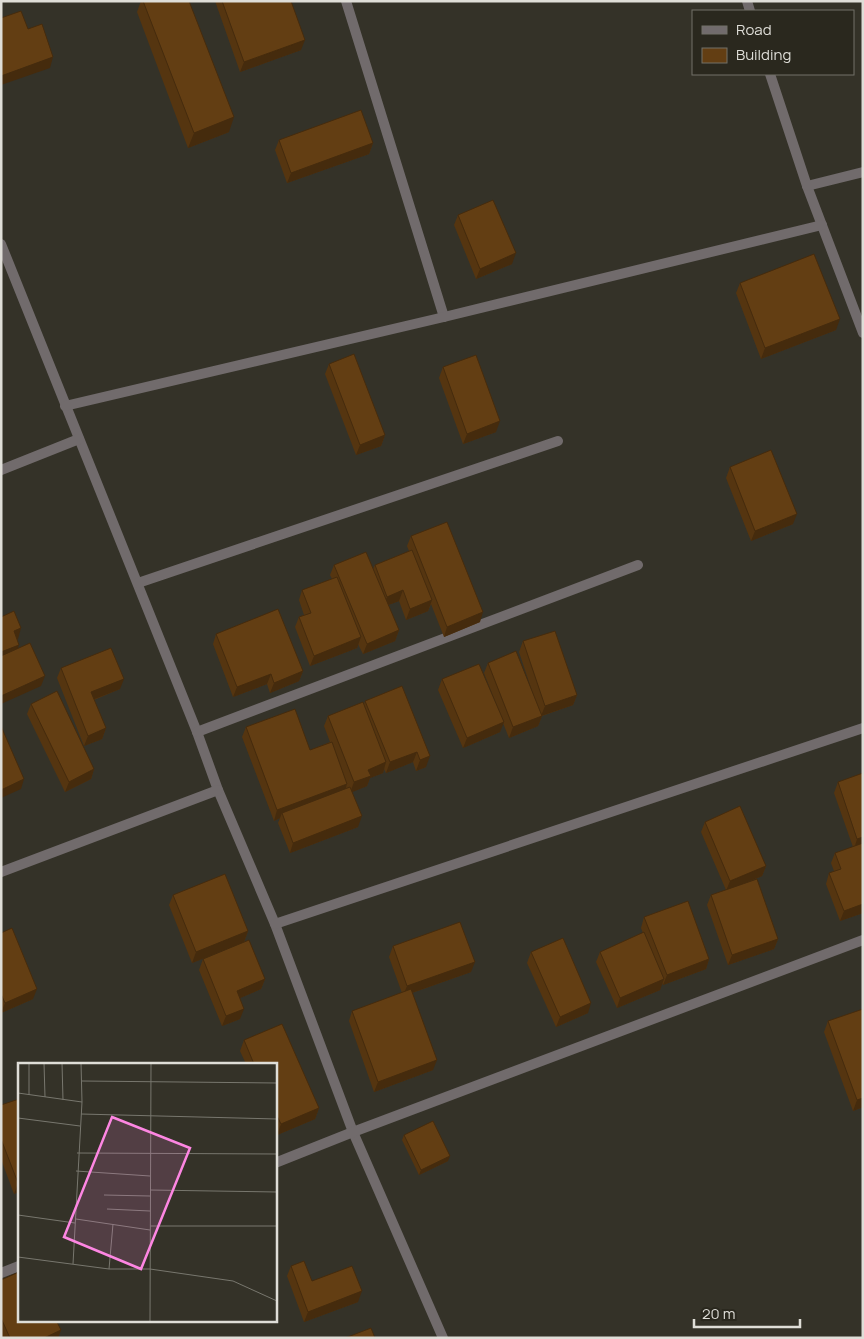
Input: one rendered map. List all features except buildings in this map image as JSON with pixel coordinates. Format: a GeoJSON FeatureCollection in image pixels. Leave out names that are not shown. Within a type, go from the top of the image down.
{"type":"FeatureCollection","features":[{"type":"Feature","properties":{"kind":"street"},"geometry":{"type":"LineString","coordinates":[[346,1],[444,317]]}},
{"type":"Feature","properties":{"kind":"street"},"geometry":{"type":"LineString","coordinates":[[770,75],[807,186],[863,333]]}},
{"type":"Feature","properties":{"kind":"street"},"geometry":{"type":"LineString","coordinates":[[807,186],[863,172]]}},
{"type":"Feature","properties":{"kind":"street"},"geometry":{"type":"LineString","coordinates":[[66,406],[822,225]]}},
{"type":"Feature","properties":{"kind":"street"},"geometry":{"type":"LineString","coordinates":[[1,244],[138,583],[218,790],[275,924],[353,1132],[444,1338]]}},
{"type":"Feature","properties":{"kind":"street"},"geometry":{"type":"LineString","coordinates":[[1,470],[79,439]]}},
{"type":"Feature","properties":{"kind":"street"},"geometry":{"type":"LineString","coordinates":[[138,583],[558,441]]}},
{"type":"Feature","properties":{"kind":"street"},"geometry":{"type":"LineString","coordinates":[[197,732],[638,565]]}},
{"type":"Feature","properties":{"kind":"street"},"geometry":{"type":"LineString","coordinates":[[275,924],[863,728]]}},
{"type":"Feature","properties":{"kind":"street"},"geometry":{"type":"LineString","coordinates":[[1,872],[218,790]]}},
{"type":"Feature","properties":{"kind":"street"},"geometry":{"type":"LineString","coordinates":[[276,1163],[863,940]]}},
{"type":"Feature","properties":{"kind":"street"},"geometry":{"type":"LineString","coordinates":[[1,1273],[18,1266]]}}]}
